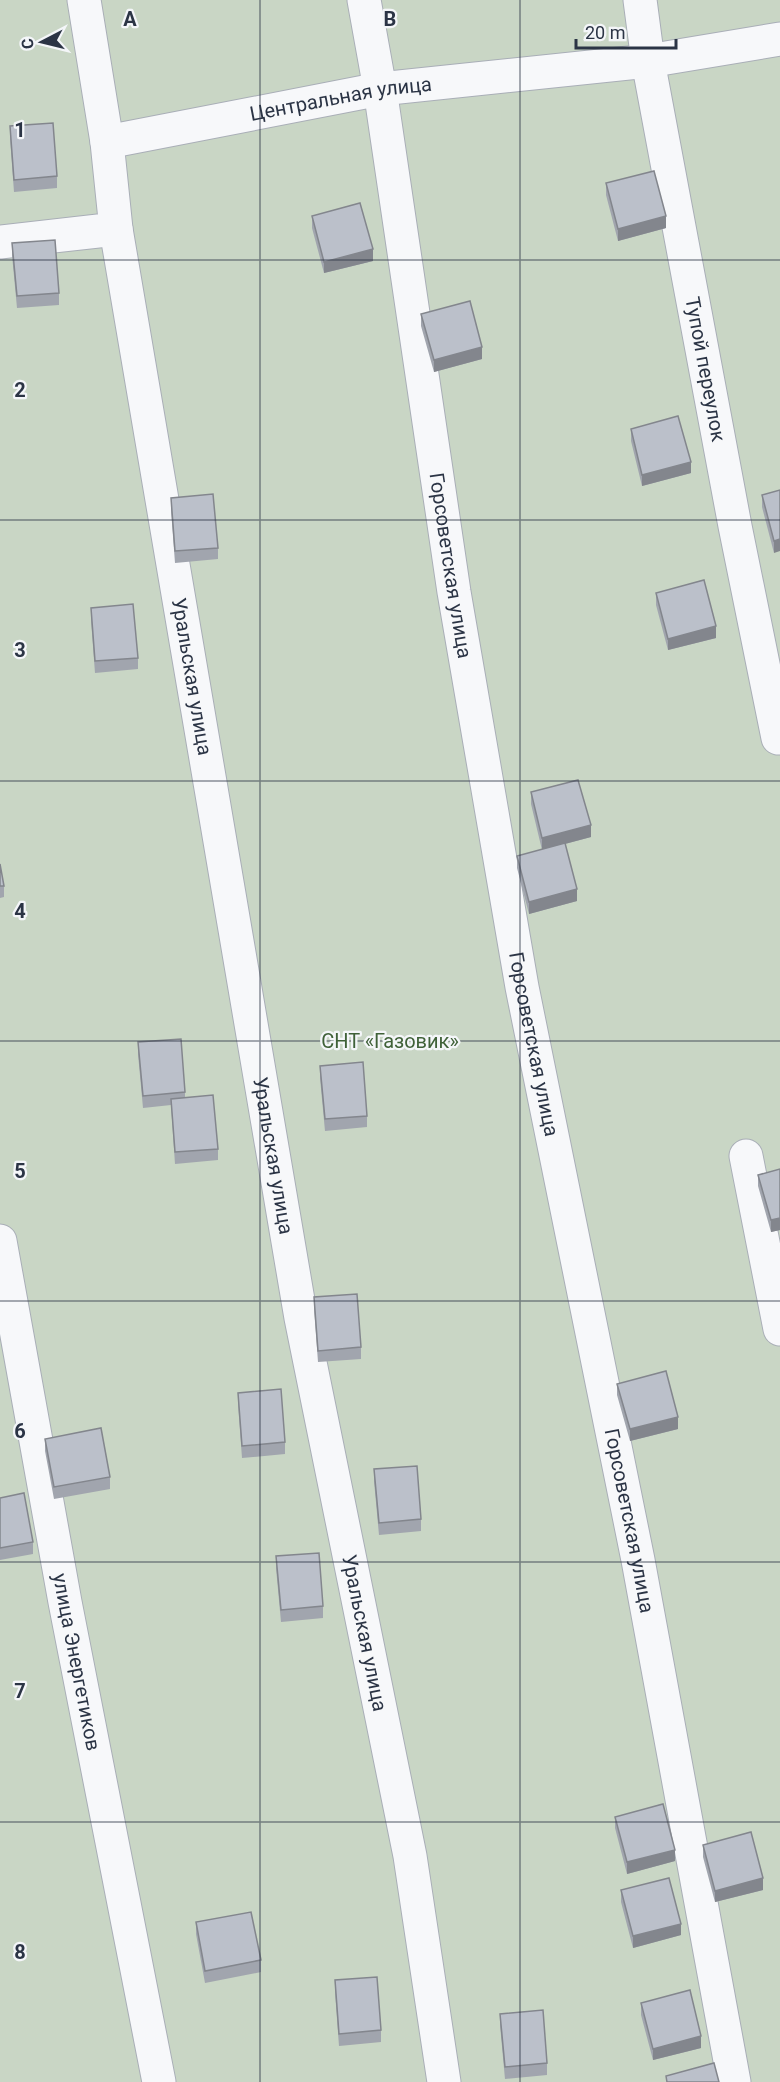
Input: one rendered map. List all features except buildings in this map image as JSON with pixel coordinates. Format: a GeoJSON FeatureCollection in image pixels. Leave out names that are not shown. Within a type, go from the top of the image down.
{"type":"FeatureCollection","features":[{"type":"Feature","properties":{"kind":"street"},"geometry":{"type":"LineString","coordinates":[[0,243],[116,229],[107,142],[84,0]]}},
{"type":"Feature","properties":{"kind":"street","name":"Горсоветская улица"},"geometry":{"type":"LineString","coordinates":[[364,0],[380,89],[454,592],[520,975],[638,1560],[734,2082]]}},
{"type":"Feature","properties":{"kind":"street","name":"Тупой переулок"},"geometry":{"type":"LineString","coordinates":[[640,0],[648,61],[733,515],[778,738]]}},
{"type":"Feature","properties":{"kind":"street","name":"Центральная улица"},"geometry":{"type":"LineString","coordinates":[[107,142],[380,89],[648,61],[780,39]]}},
{"type":"Feature","properties":{"kind":"street","name":"Уральская улица"},"geometry":{"type":"LineString","coordinates":[[116,229],[301,1318],[410,1856],[444,2082]]}},
{"type":"Feature","properties":{"kind":"street"},"geometry":{"type":"LineString","coordinates":[[746,1156],[780,1329]]}},
{"type":"Feature","properties":{"kind":"street","name":"улица Энергетиков"},"geometry":{"type":"LineString","coordinates":[[0,1241],[65,1602],[159,2082]]}},
{"type":"Feature","properties":{"kind":"green space","name":"СНТ «Газовик»"},"geometry":{"type":"Polygon","coordinates":[[[0,0],[780,0],[780,2082],[0,2082],[0,0]]]}}]}
